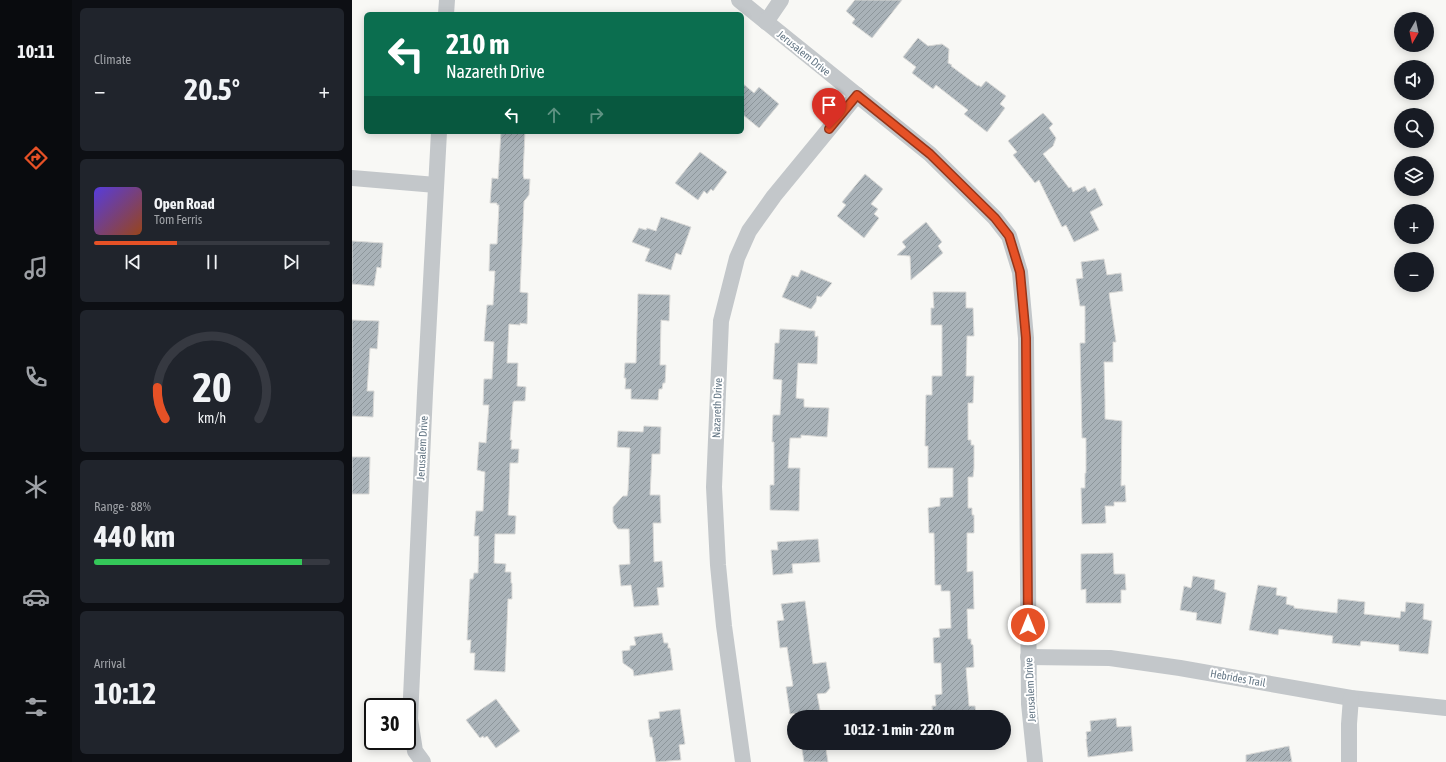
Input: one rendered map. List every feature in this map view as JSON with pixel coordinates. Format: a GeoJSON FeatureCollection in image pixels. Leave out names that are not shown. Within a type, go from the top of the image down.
{"type":"FeatureCollection","features":[{"type":"Feature","properties":{"kind":"street"},"geometry":{"type":"LineString","coordinates":[[446,12],[447,0]]}},
{"type":"Feature","properties":{"kind":"street","name":"Jerusalem Drive"},"geometry":{"type":"LineString","coordinates":[[739,0],[930,154],[995,218],[1009,236],[1020,272],[1026,338],[1028,657],[1029,704],[1035,762]]}},
{"type":"Feature","properties":{"kind":"street"},"geometry":{"type":"LineString","coordinates":[[766,22],[781,0]]}},
{"type":"Feature","properties":{"kind":"street","name":"Nazareth Drive"},"geometry":{"type":"LineString","coordinates":[[743,762],[724,626],[718,565],[714,487],[721,321],[737,258],[750,231],[774,196],[857,95]]}},
{"type":"Feature","properties":{"kind":"street","name":"Jerusalem Drive"},"geometry":{"type":"LineString","coordinates":[[423,762],[415,751],[410,718],[439,134]]}},
{"type":"Feature","properties":{"kind":"street"},"geometry":{"type":"LineString","coordinates":[[352,178],[436,185]]}},
{"type":"Feature","properties":{"kind":"street","name":"Hebrides Trail"},"geometry":{"type":"LineString","coordinates":[[1028,657],[1110,658],[1180,668],[1351,698],[1446,708]]}},
{"type":"Feature","properties":{"kind":"street"},"geometry":{"type":"LineString","coordinates":[[1349,762],[1351,698]]}},
{"type":"Feature","properties":{"kind":"building"},"geometry":{"type":"Polygon","coordinates":[[[855,0],[902,0],[872,38],[852,23],[855,19],[846,11],[855,0]]]}},
{"type":"Feature","properties":{"kind":"building"},"geometry":{"type":"Polygon","coordinates":[[[918,38],[928,46],[942,44],[949,49],[948,63],[952,65],[951,66],[978,86],[981,87],[986,81],[1006,96],[1000,104],[1005,108],[987,132],[964,114],[968,110],[936,85],[933,89],[912,73],[916,67],[903,57],[918,38]]]}},
{"type":"Feature","properties":{"kind":"building"},"geometry":{"type":"Polygon","coordinates":[[[744,85],[754,93],[759,87],[779,104],[759,128],[744,116],[744,85]]]}},
{"type":"Feature","properties":{"kind":"building"},"geometry":{"type":"Polygon","coordinates":[[[1043,113],[1053,124],[1049,128],[1056,138],[1053,146],[1043,154],[1069,188],[1071,187],[1073,192],[1085,186],[1088,192],[1095,188],[1103,205],[1090,212],[1099,230],[1074,242],[1066,225],[1062,227],[1039,180],[1035,183],[1013,155],[1017,152],[1008,141],[1043,113]]]}},
{"type":"Feature","properties":{"kind":"building"},"geometry":{"type":"Polygon","coordinates":[[[501,134],[525,134],[523,174],[524,179],[530,179],[529,195],[524,201],[520,292],[528,293],[527,324],[509,324],[507,363],[518,363],[517,386],[526,387],[525,401],[513,402],[510,440],[512,440],[511,449],[519,449],[518,463],[510,463],[508,515],[516,516],[515,534],[495,534],[494,563],[506,564],[505,572],[511,572],[512,583],[512,599],[508,599],[505,672],[474,670],[475,653],[470,653],[471,640],[467,640],[470,579],[473,579],[474,573],[478,573],[479,536],[474,536],[476,511],[483,511],[485,472],[477,470],[479,442],[486,443],[489,405],[483,405],[484,379],[492,379],[494,342],[484,341],[487,305],[493,305],[495,271],[489,271],[490,244],[497,244],[499,205],[497,205],[497,203],[490,203],[492,178],[498,179],[501,134]]]}},
{"type":"Feature","properties":{"kind":"building"},"geometry":{"type":"Polygon","coordinates":[[[700,152],[727,172],[713,191],[711,189],[707,194],[704,191],[698,200],[675,183],[700,152]]]}},
{"type":"Feature","properties":{"kind":"building"},"geometry":{"type":"Polygon","coordinates":[[[865,174],[883,189],[871,204],[878,209],[874,214],[879,218],[864,238],[837,216],[846,205],[842,202],[865,174]]]}},
{"type":"Feature","properties":{"kind":"building"},"geometry":{"type":"Polygon","coordinates":[[[661,217],[691,227],[681,255],[676,253],[671,270],[645,261],[650,249],[632,242],[639,228],[646,230],[647,228],[656,231],[661,217]]]}},
{"type":"Feature","properties":{"kind":"building"},"geometry":{"type":"Polygon","coordinates":[[[926,222],[942,242],[938,246],[943,253],[911,280],[910,256],[897,255],[906,247],[902,242],[926,222]]]}},
{"type":"Feature","properties":{"kind":"building"},"geometry":{"type":"Polygon","coordinates":[[[352,241],[383,243],[381,268],[377,267],[374,286],[352,284],[352,241]]]}},
{"type":"Feature","properties":{"kind":"building"},"geometry":{"type":"Polygon","coordinates":[[[1104,259],[1107,275],[1121,273],[1123,291],[1109,293],[1116,342],[1113,342],[1113,362],[1104,362],[1105,419],[1122,421],[1121,486],[1125,485],[1126,502],[1114,502],[1114,506],[1105,506],[1106,523],[1082,524],[1081,488],[1085,488],[1086,438],[1082,438],[1080,343],[1085,343],[1085,306],[1080,306],[1076,279],[1083,278],[1081,262],[1104,259]]]}},
{"type":"Feature","properties":{"kind":"building"},"geometry":{"type":"Polygon","coordinates":[[[801,270],[832,283],[821,297],[817,296],[816,302],[811,309],[782,297],[792,275],[798,277],[801,270]]]}},
{"type":"Feature","properties":{"kind":"building"},"geometry":{"type":"Polygon","coordinates":[[[933,292],[966,292],[966,308],[973,308],[974,336],[967,336],[966,376],[974,376],[973,403],[968,403],[968,440],[971,440],[971,445],[974,445],[974,468],[973,477],[968,477],[968,508],[972,508],[972,515],[974,515],[974,533],[967,533],[967,572],[973,571],[974,609],[967,609],[968,639],[971,639],[971,644],[973,645],[974,667],[966,668],[969,706],[975,706],[975,710],[932,710],[932,706],[936,706],[935,695],[942,694],[941,663],[934,663],[933,638],[940,637],[939,629],[951,628],[950,591],[941,591],[941,585],[935,585],[934,533],[929,533],[928,508],[940,506],[940,498],[953,497],[953,468],[928,468],[928,446],[925,446],[926,395],[932,395],[932,376],[942,376],[942,325],[931,325],[931,308],[934,308],[933,292]]]}},
{"type":"Feature","properties":{"kind":"building"},"geometry":{"type":"Polygon","coordinates":[[[638,294],[670,295],[669,321],[661,320],[660,365],[666,365],[665,383],[663,383],[662,389],[659,389],[658,400],[631,399],[631,389],[625,389],[625,363],[636,363],[638,294]]]}},
{"type":"Feature","properties":{"kind":"building"},"geometry":{"type":"Polygon","coordinates":[[[352,320],[379,321],[377,349],[370,348],[367,391],[374,391],[373,417],[352,416],[352,320]]]}},
{"type":"Feature","properties":{"kind":"building"},"geometry":{"type":"Polygon","coordinates":[[[780,329],[815,331],[815,337],[818,336],[817,364],[798,363],[796,398],[804,399],[804,407],[829,408],[827,437],[801,435],[801,438],[790,438],[788,468],[800,468],[799,511],[770,510],[770,485],[774,485],[774,442],[772,442],[773,415],[780,415],[782,380],[773,379],[775,343],[779,343],[780,329]]]}},
{"type":"Feature","properties":{"kind":"building"},"geometry":{"type":"Polygon","coordinates":[[[644,426],[661,427],[660,454],[652,454],[650,495],[660,495],[661,523],[653,523],[654,562],[662,561],[664,587],[657,588],[659,605],[634,607],[631,585],[621,586],[619,565],[630,564],[629,529],[618,529],[613,522],[613,507],[623,496],[627,496],[628,491],[630,448],[617,447],[618,431],[643,432],[644,426]]]}},
{"type":"Feature","properties":{"kind":"building"},"geometry":{"type":"Polygon","coordinates":[[[352,457],[370,457],[369,494],[352,494],[352,457]]]}},
{"type":"Feature","properties":{"kind":"building"},"geometry":{"type":"Polygon","coordinates":[[[818,539],[820,562],[792,564],[793,573],[773,575],[771,550],[778,550],[777,542],[818,539]]]}},
{"type":"Feature","properties":{"kind":"building"},"geometry":{"type":"Polygon","coordinates":[[[1113,553],[1114,574],[1125,574],[1126,590],[1121,590],[1121,603],[1086,603],[1086,589],[1081,590],[1081,554],[1113,553]]]}},
{"type":"Feature","properties":{"kind":"building"},"geometry":{"type":"Polygon","coordinates":[[[1193,576],[1215,580],[1214,589],[1226,593],[1221,624],[1196,620],[1197,613],[1180,610],[1184,586],[1191,588],[1193,576]]]}},
{"type":"Feature","properties":{"kind":"building"},"geometry":{"type":"Polygon","coordinates":[[[1258,585],[1277,588],[1276,595],[1287,597],[1286,604],[1294,606],[1294,608],[1337,613],[1338,599],[1365,602],[1364,614],[1400,618],[1401,611],[1405,612],[1406,602],[1424,604],[1423,619],[1432,621],[1428,654],[1399,651],[1399,645],[1361,641],[1360,646],[1332,643],[1333,636],[1279,629],[1278,635],[1249,630],[1258,585]]]}},
{"type":"Feature","properties":{"kind":"building"},"geometry":{"type":"Polygon","coordinates":[[[805,601],[813,664],[826,662],[830,688],[826,693],[817,694],[820,710],[789,710],[786,687],[793,686],[787,647],[780,648],[777,621],[784,620],[781,604],[805,601]]]}},
{"type":"Feature","properties":{"kind":"building"},"geometry":{"type":"Polygon","coordinates":[[[662,633],[664,643],[668,643],[668,648],[670,648],[673,670],[634,676],[633,670],[623,663],[622,651],[630,650],[630,646],[636,645],[634,637],[662,633]]]}},
{"type":"Feature","properties":{"kind":"building"},"geometry":{"type":"Polygon","coordinates":[[[496,699],[520,731],[496,748],[487,736],[480,738],[466,720],[496,699]]]}},
{"type":"Feature","properties":{"kind":"building"},"geometry":{"type":"Polygon","coordinates":[[[680,709],[685,744],[679,745],[681,760],[656,762],[652,737],[650,737],[648,720],[660,718],[659,712],[680,709]]]}},
{"type":"Feature","properties":{"kind":"building"},"geometry":{"type":"Polygon","coordinates":[[[1116,718],[1117,727],[1131,726],[1133,751],[1088,757],[1086,732],[1091,731],[1090,721],[1116,718]]]}},
{"type":"Feature","properties":{"kind":"building"},"geometry":{"type":"Polygon","coordinates":[[[1289,746],[1292,762],[1246,762],[1246,755],[1289,746]]]}},
{"type":"Feature","properties":{"kind":"building"},"geometry":{"type":"Polygon","coordinates":[[[802,750],[826,750],[828,762],[804,762],[802,750]]]}},
{"type":"Feature","properties":{"kind":"route"},"geometry":{"type":"LineString","coordinates":[[829,129],[857,95],[930,154],[995,218],[1009,236],[1020,272],[1026,338],[1028,625]]}}]}
